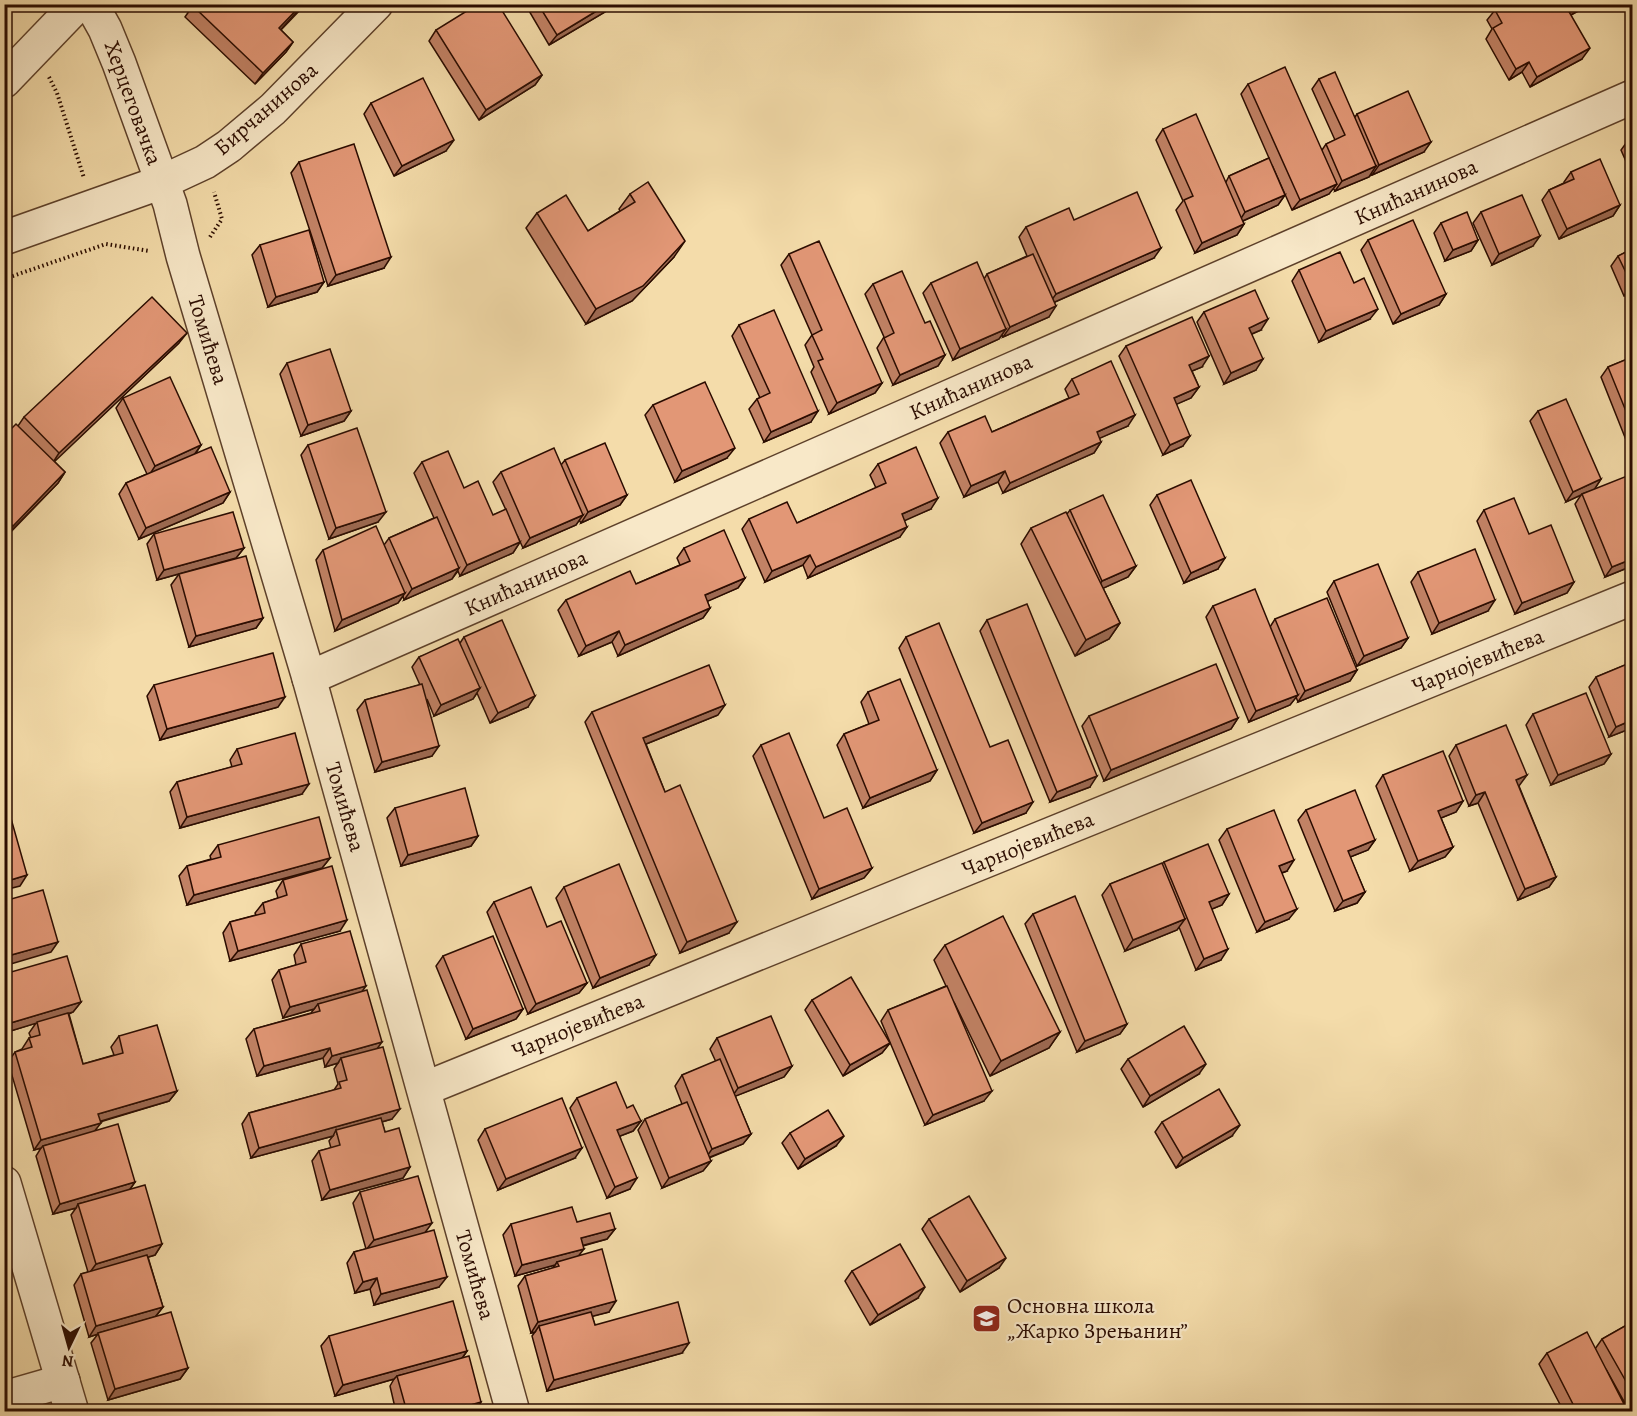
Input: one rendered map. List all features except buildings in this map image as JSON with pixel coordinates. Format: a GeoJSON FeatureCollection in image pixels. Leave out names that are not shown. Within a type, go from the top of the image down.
{"type":"FeatureCollection","features":[{"type":"Feature","properties":{"kind":"street"},"geometry":{"type":"LineString","coordinates":[[4,81],[78,4]]}},
{"type":"Feature","properties":{"kind":"street","name":"Херцеговачка"},"geometry":{"type":"LineString","coordinates":[[90,4],[113,46],[166,193]]}},
{"type":"Feature","properties":{"kind":"street","name":"Бирчанинова"},"geometry":{"type":"LineString","coordinates":[[4,238],[94,207],[166,193],[273,109],[376,4]]}},
{"type":"Feature","properties":{"kind":"street","name":"Книћанинова"},"geometry":{"type":"LineString","coordinates":[[309,678],[1632,97]]}},
{"type":"Feature","properties":{"kind":"street","name":"Томићева"},"geometry":{"type":"LineString","coordinates":[[166,193],[309,678],[513,1412]]}},
{"type":"Feature","properties":{"kind":"street","name":"Чарнојевићева"},"geometry":{"type":"LineString","coordinates":[[423,1089],[1632,598]]}},
{"type":"Feature","properties":{"kind":"street"},"geometry":{"type":"LineString","coordinates":[[4,1182],[72,1412]]}},
{"type":"Feature","properties":{"kind":"street"},"geometry":{"type":"LineString","coordinates":[[4,1398],[63,1381]]}},
{"type":"Feature","properties":{"kind":"path"},"geometry":{"type":"LineString","coordinates":[[34,50],[57,93],[106,244]]}},
{"type":"Feature","properties":{"kind":"place","name":"Основна школа „Жарко Зрењанин”"},"geometry":{"type":"Point","coordinates":[986,1319]}}]}
